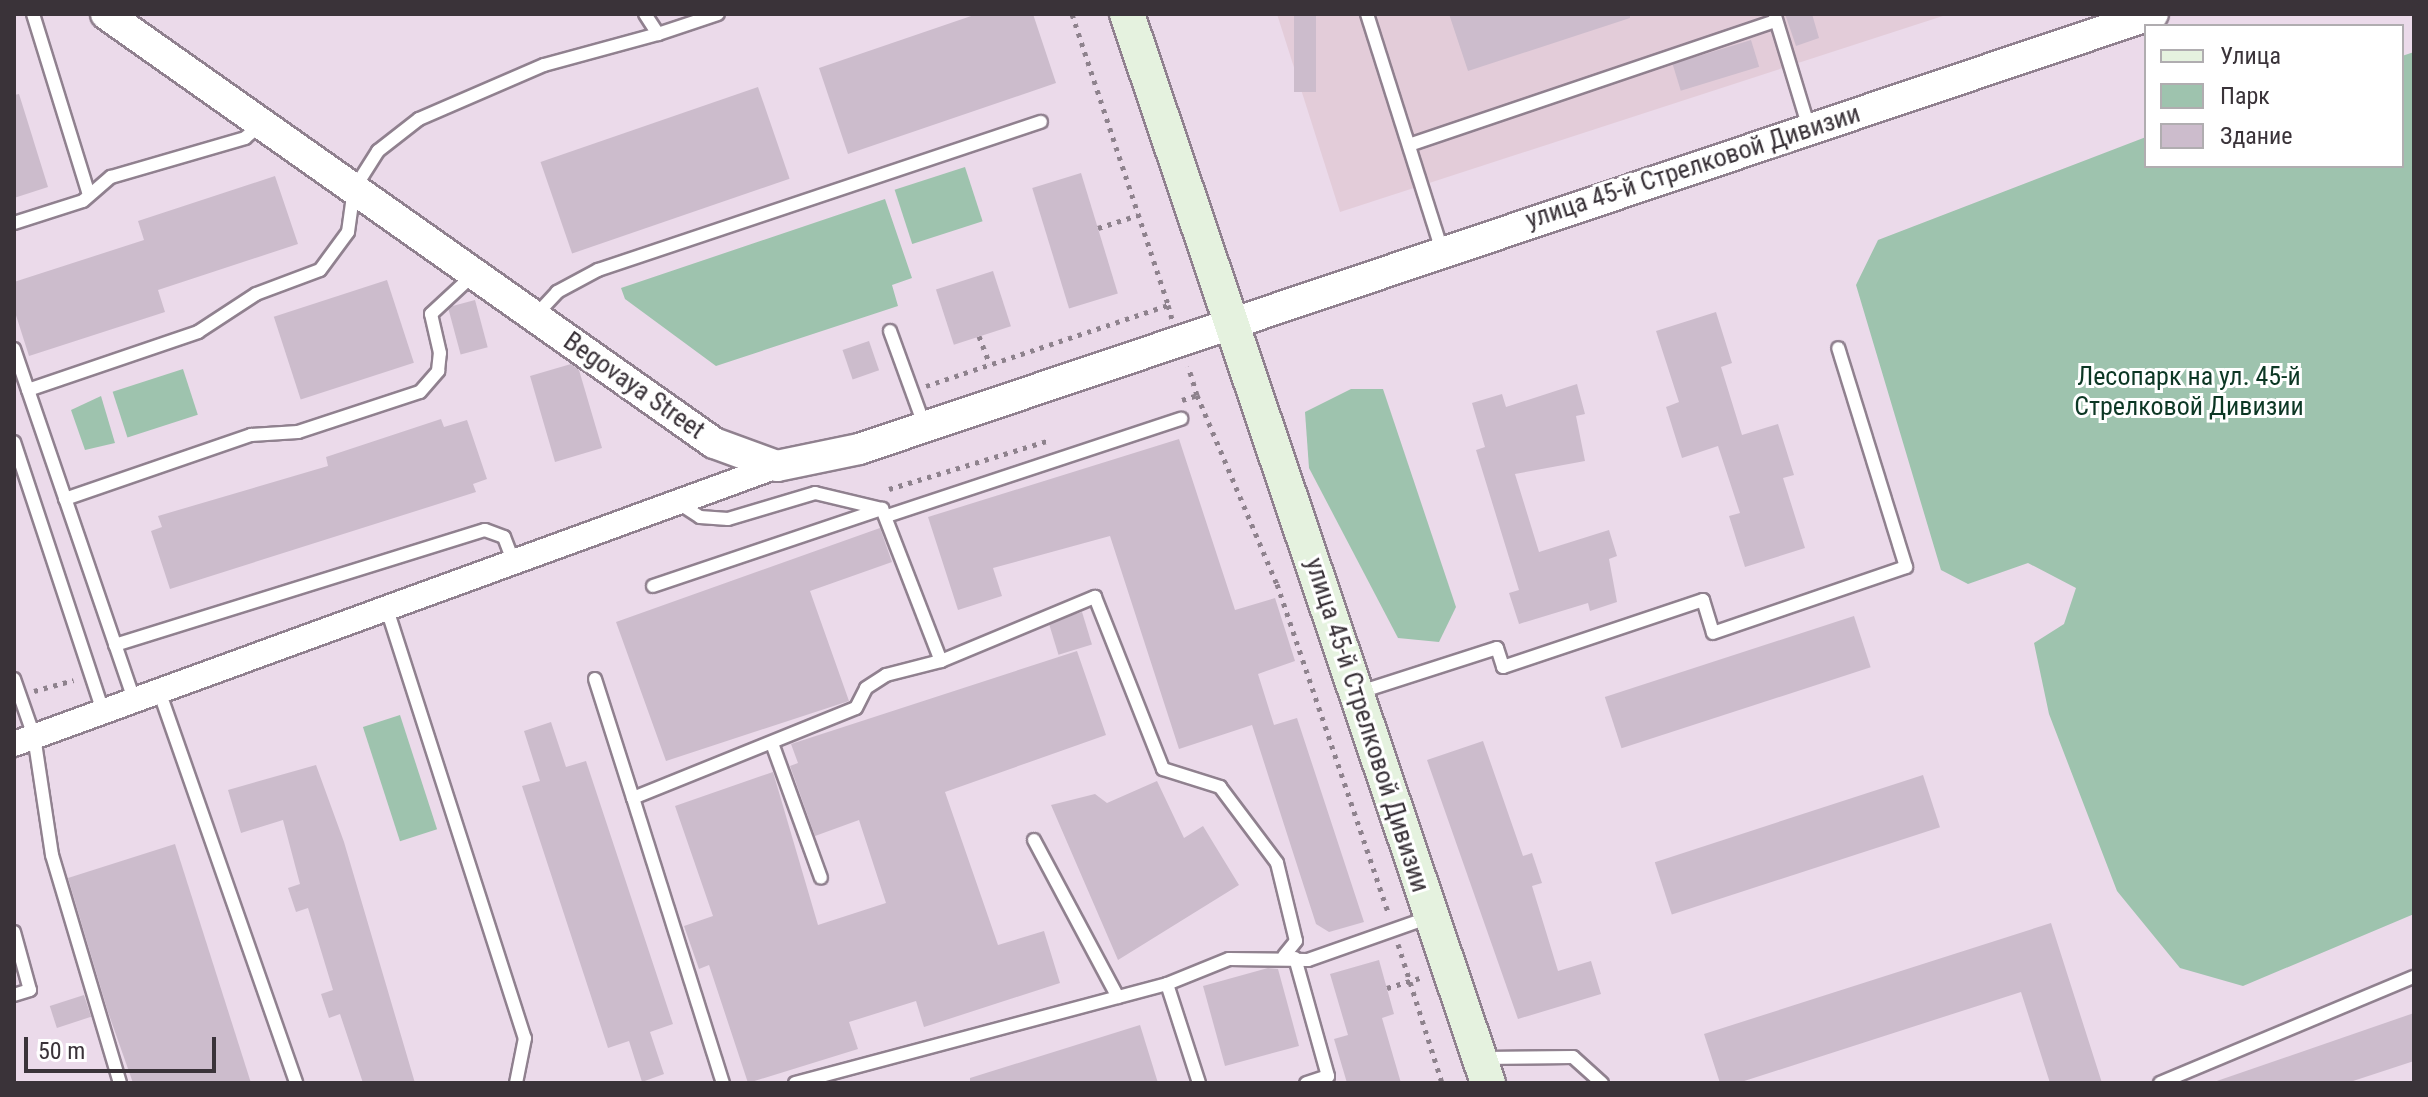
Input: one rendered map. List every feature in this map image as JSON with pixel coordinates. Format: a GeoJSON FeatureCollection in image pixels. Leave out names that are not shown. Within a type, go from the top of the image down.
{"type":"FeatureCollection","features":[{"type":"Feature","properties":{"kind":"main road","name":"улица 45-й Стрелковой Дивизии"},"geometry":{"type":"LineString","coordinates":[[1127,14],[1234,321],[1354,694],[1484,1071]]}},
{"type":"Feature","properties":{"kind":"street","name":"Begovaya Street"},"geometry":{"type":"LineString","coordinates":[[106,14],[714,443],[777,466]]}},
{"type":"Feature","properties":{"kind":"street","name":"улица 45-й Стрелковой Дивизии"},"geometry":{"type":"LineString","coordinates":[[1234,321],[2153,14]]}},
{"type":"Feature","properties":{"kind":"street"},"geometry":{"type":"LineString","coordinates":[[24,740],[102,708],[777,466],[844,454],[1234,321]]}},
{"type":"Feature","properties":{"kind":"lane"},"geometry":{"type":"LineString","coordinates":[[33,14],[89,195]]}},
{"type":"Feature","properties":{"kind":"lane"},"geometry":{"type":"LineString","coordinates":[[645,14],[658,34]]}},
{"type":"Feature","properties":{"kind":"lane"},"geometry":{"type":"LineString","coordinates":[[28,390],[198,332],[256,294],[320,270],[348,232],[354,189],[378,151],[419,119],[544,65],[718,14]]}},
{"type":"Feature","properties":{"kind":"lane"},"geometry":{"type":"LineString","coordinates":[[1367,14],[1442,251]]}},
{"type":"Feature","properties":{"kind":"lane"},"geometry":{"type":"LineString","coordinates":[[1409,145],[1775,18],[1809,128]]}},
{"type":"Feature","properties":{"kind":"lane"},"geometry":{"type":"LineString","coordinates":[[535,316],[557,292],[598,270],[1041,122]]}},
{"type":"Feature","properties":{"kind":"lane"},"geometry":{"type":"LineString","coordinates":[[14,223],[89,195],[111,177],[245,138],[262,124]]}},
{"type":"Feature","properties":{"kind":"lane"},"geometry":{"type":"LineString","coordinates":[[65,499],[251,435],[298,432],[420,392],[438,371],[440,353],[431,314],[475,274]]}},
{"type":"Feature","properties":{"kind":"lane"},"geometry":{"type":"LineString","coordinates":[[890,331],[925,427]]}},
{"type":"Feature","properties":{"kind":"lane"},"geometry":{"type":"LineString","coordinates":[[1354,694],[1497,648],[1503,667],[1703,600],[1713,633],[1906,567],[1838,348]]}},
{"type":"Feature","properties":{"kind":"lane"},"geometry":{"type":"LineString","coordinates":[[14,349],[133,697]]}},
{"type":"Feature","properties":{"kind":"lane"},"geometry":{"type":"LineString","coordinates":[[653,586],[1181,419]]}},
{"type":"Feature","properties":{"kind":"lane"},"geometry":{"type":"LineString","coordinates":[[14,442],[102,708]]}},
{"type":"Feature","properties":{"kind":"lane"},"geometry":{"type":"LineString","coordinates":[[677,502],[700,517],[728,519],[815,493],[856,498],[884,513],[941,661]]}},
{"type":"Feature","properties":{"kind":"lane"},"geometry":{"type":"LineString","coordinates":[[115,645],[485,530],[504,537],[513,561]]}},
{"type":"Feature","properties":{"kind":"lane"},"geometry":{"type":"LineString","coordinates":[[633,798],[773,746],[856,708],[866,688],[886,675],[941,661],[1095,597],[1163,769],[1220,787],[1277,863],[1296,941],[1289,957],[1328,1076],[1306,1083]]}},
{"type":"Feature","properties":{"kind":"lane"},"geometry":{"type":"LineString","coordinates":[[386,606],[525,1038],[516,1083]]}},
{"type":"Feature","properties":{"kind":"lane"},"geometry":{"type":"LineString","coordinates":[[14,679],[20,696],[24,740],[52,855],[120,1083]]}},
{"type":"Feature","properties":{"kind":"lane"},"geometry":{"type":"LineString","coordinates":[[595,679],[723,1083]]}},
{"type":"Feature","properties":{"kind":"lane"},"geometry":{"type":"LineString","coordinates":[[158,688],[296,1083]]}},
{"type":"Feature","properties":{"kind":"lane"},"geometry":{"type":"LineString","coordinates":[[773,746],[821,878]]}},
{"type":"Feature","properties":{"kind":"lane"},"geometry":{"type":"LineString","coordinates":[[1034,840],[1118,997]]}},
{"type":"Feature","properties":{"kind":"lane"},"geometry":{"type":"LineString","coordinates":[[795,1083],[1167,984],[1229,959],[1289,957],[1308,960],[1431,917]]}},
{"type":"Feature","properties":{"kind":"lane"},"geometry":{"type":"LineString","coordinates":[[14,932],[30,990],[14,995]]}},
{"type":"Feature","properties":{"kind":"lane"},"geometry":{"type":"LineString","coordinates":[[2160,1083],[2414,977]]}},
{"type":"Feature","properties":{"kind":"lane"},"geometry":{"type":"LineString","coordinates":[[1167,984],[1199,1083]]}},
{"type":"Feature","properties":{"kind":"lane"},"geometry":{"type":"LineString","coordinates":[[1484,1071],[1573,1057],[1602,1083]]}},
{"type":"Feature","properties":{"kind":"path"},"geometry":{"type":"LineString","coordinates":[[1072,14],[1168,305]]}},
{"type":"Feature","properties":{"kind":"path"},"geometry":{"type":"LineString","coordinates":[[1098,228],[1138,215]]}},
{"type":"Feature","properties":{"kind":"path"},"geometry":{"type":"LineString","coordinates":[[979,336],[990,364]]}},
{"type":"Feature","properties":{"kind":"path"},"geometry":{"type":"LineString","coordinates":[[1197,395],[1277,584],[1394,930],[1442,1083]]}},
{"type":"Feature","properties":{"kind":"path"},"geometry":{"type":"LineString","coordinates":[[20,696],[92,675]]}},
{"type":"Feature","properties":{"kind":"path"},"geometry":{"type":"LineString","coordinates":[[1387,988],[1449,970]]}},
{"type":"Feature","properties":{"kind":"shaded area"},"geometry":{"type":"Polygon","coordinates":[[[1277,14],[1949,14],[1340,212],[1277,14]]]}},
{"type":"Feature","properties":{"kind":"green space","name":"Лесопарк на ул. 45-й Стрелковой Дивизии"},"geometry":{"type":"Polygon","coordinates":[[[2414,52],[2414,914],[2243,986],[2180,968],[2117,891],[2049,714],[2034,643],[2064,624],[2076,588],[2028,563],[1968,584],[1941,570],[1856,285],[1878,240],[2144,138],[2144,168],[2404,168],[2404,55],[2414,52]]]}},
{"type":"Feature","properties":{"kind":"green space"},"geometry":{"type":"Polygon","coordinates":[[[965,167],[983,221],[912,244],[895,190],[965,167]]]}},
{"type":"Feature","properties":{"kind":"green space"},"geometry":{"type":"Polygon","coordinates":[[[885,199],[912,278],[892,285],[898,306],[716,366],[625,299],[621,288],[885,199]]]}},
{"type":"Feature","properties":{"kind":"green space"},"geometry":{"type":"Polygon","coordinates":[[[183,369],[198,415],[127,438],[113,392],[183,369]]]}},
{"type":"Feature","properties":{"kind":"green space"},"geometry":{"type":"Polygon","coordinates":[[[1351,389],[1383,389],[1456,607],[1439,642],[1398,638],[1309,468],[1305,412],[1351,389]]]}},
{"type":"Feature","properties":{"kind":"green space"},"geometry":{"type":"Polygon","coordinates":[[[101,396],[115,443],[85,450],[71,410],[101,396]]]}},
{"type":"Feature","properties":{"kind":"green space"},"geometry":{"type":"Polygon","coordinates":[[[400,715],[437,829],[400,841],[363,727],[400,715]]]}},
{"type":"Feature","properties":{"kind":"building"},"geometry":{"type":"Polygon","coordinates":[[[977,14],[1033,14],[1056,83],[848,154],[819,68],[977,14]]]}},
{"type":"Feature","properties":{"kind":"building"},"geometry":{"type":"Polygon","coordinates":[[[1294,14],[1316,14],[1316,92],[1294,92],[1294,14]]]}},
{"type":"Feature","properties":{"kind":"building"},"geometry":{"type":"Polygon","coordinates":[[[1449,14],[1630,14],[1630,18],[1468,71],[1449,14]]]}},
{"type":"Feature","properties":{"kind":"building"},"geometry":{"type":"Polygon","coordinates":[[[1785,14],[1812,14],[1819,38],[1796,46],[1785,14]]]}},
{"type":"Feature","properties":{"kind":"building"},"geometry":{"type":"Polygon","coordinates":[[[1751,40],[1759,67],[1681,91],[1673,64],[1751,40]]]}},
{"type":"Feature","properties":{"kind":"building"},"geometry":{"type":"Polygon","coordinates":[[[758,87],[790,179],[572,254],[541,162],[758,87]]]}},
{"type":"Feature","properties":{"kind":"building"},"geometry":{"type":"Polygon","coordinates":[[[19,94],[48,187],[14,198],[14,95],[19,94]]]}},
{"type":"Feature","properties":{"kind":"building"},"geometry":{"type":"Polygon","coordinates":[[[1081,173],[1118,293],[1069,308],[1032,188],[1081,173]]]}},
{"type":"Feature","properties":{"kind":"building"},"geometry":{"type":"Polygon","coordinates":[[[275,176],[298,244],[158,290],[165,312],[29,356],[14,309],[14,282],[144,240],[138,221],[275,176]]]}},
{"type":"Feature","properties":{"kind":"building"},"geometry":{"type":"Polygon","coordinates":[[[993,271],[1011,326],[954,345],[936,290],[993,271]]]}},
{"type":"Feature","properties":{"kind":"building"},"geometry":{"type":"Polygon","coordinates":[[[387,280],[414,363],[301,400],[274,317],[387,280]]]}},
{"type":"Feature","properties":{"kind":"building"},"geometry":{"type":"Polygon","coordinates":[[[475,300],[488,347],[461,355],[448,307],[475,300]]]}},
{"type":"Feature","properties":{"kind":"building"},"geometry":{"type":"Polygon","coordinates":[[[1716,312],[1732,363],[1721,367],[1742,435],[1778,424],[1794,475],[1783,478],[1805,548],[1745,567],[1729,516],[1740,513],[1718,446],[1682,458],[1666,407],[1679,402],[1656,331],[1716,312]]]}},
{"type":"Feature","properties":{"kind":"building"},"geometry":{"type":"Polygon","coordinates":[[[869,341],[879,370],[853,379],[843,350],[869,341]]]}},
{"type":"Feature","properties":{"kind":"building"},"geometry":{"type":"Polygon","coordinates":[[[571,364],[579,370],[602,448],[555,462],[530,376],[571,364]]]}},
{"type":"Feature","properties":{"kind":"building"},"geometry":{"type":"Polygon","coordinates":[[[1577,384],[1585,414],[1576,416],[1585,461],[1515,474],[1539,552],[1609,530],[1617,556],[1609,559],[1617,602],[1590,611],[1588,603],[1519,624],[1509,593],[1519,590],[1476,450],[1485,447],[1472,403],[1502,394],[1506,407],[1577,384]]]}},
{"type":"Feature","properties":{"kind":"building"},"geometry":{"type":"Polygon","coordinates":[[[441,419],[444,427],[467,420],[487,479],[473,484],[476,492],[170,589],[151,531],[162,527],[158,516],[328,466],[326,457],[441,419]]]}},
{"type":"Feature","properties":{"kind":"building"},"geometry":{"type":"Polygon","coordinates":[[[1179,439],[1235,610],[1275,598],[1295,661],[1258,674],[1274,725],[1297,718],[1364,922],[1329,932],[1316,924],[1252,725],[1179,749],[1110,536],[993,568],[1002,596],[958,610],[928,517],[1179,439]]]}},
{"type":"Feature","properties":{"kind":"building"},"geometry":{"type":"Polygon","coordinates":[[[880,528],[892,562],[810,591],[849,701],[666,761],[616,622],[880,528]]]}},
{"type":"Feature","properties":{"kind":"building"},"geometry":{"type":"Polygon","coordinates":[[[1082,612],[1092,645],[1058,655],[1049,622],[1082,612]]]}},
{"type":"Feature","properties":{"kind":"building"},"geometry":{"type":"Polygon","coordinates":[[[1854,616],[1871,667],[1622,748],[1605,697],[1854,616]]]}},
{"type":"Feature","properties":{"kind":"building"},"geometry":{"type":"Polygon","coordinates":[[[1077,651],[1106,735],[945,792],[998,945],[1044,931],[1060,983],[924,1027],[916,1001],[849,1022],[858,1049],[748,1083],[709,965],[699,969],[684,926],[713,916],[675,806],[773,772],[818,925],[886,903],[859,820],[815,836],[790,766],[798,763],[791,744],[1077,651]]]}},
{"type":"Feature","properties":{"kind":"building"},"geometry":{"type":"Polygon","coordinates":[[[551,722],[566,767],[586,761],[673,1024],[650,1032],[664,1074],[642,1082],[629,1041],[608,1048],[522,786],[540,781],[524,731],[551,722]]]}},
{"type":"Feature","properties":{"kind":"building"},"geometry":{"type":"Polygon","coordinates":[[[1483,741],[1523,856],[1532,853],[1542,883],[1532,886],[1558,971],[1591,961],[1601,994],[1518,1019],[1427,760],[1483,741]]]}},
{"type":"Feature","properties":{"kind":"building"},"geometry":{"type":"Polygon","coordinates":[[[316,765],[344,842],[415,1083],[363,1083],[340,1014],[329,1018],[321,994],[333,990],[308,908],[296,912],[288,888],[300,884],[283,820],[241,833],[228,790],[316,765]]]}},
{"type":"Feature","properties":{"kind":"building"},"geometry":{"type":"Polygon","coordinates":[[[1923,775],[1940,827],[1672,914],[1655,862],[1923,775]]]}},
{"type":"Feature","properties":{"kind":"building"},"geometry":{"type":"Polygon","coordinates":[[[1157,781],[1184,838],[1203,826],[1239,885],[1118,960],[1051,805],[1095,794],[1107,803],[1157,781]]]}},
{"type":"Feature","properties":{"kind":"building"},"geometry":{"type":"Polygon","coordinates":[[[175,844],[251,1083],[133,1083],[108,1012],[68,878],[175,844]]]}},
{"type":"Feature","properties":{"kind":"building"},"geometry":{"type":"Polygon","coordinates":[[[2051,923],[2102,1083],[2050,1083],[2021,992],[1738,1083],[1720,1083],[1704,1034],[2051,923]]]}},
{"type":"Feature","properties":{"kind":"building"},"geometry":{"type":"Polygon","coordinates":[[[1379,960],[1394,1014],[1382,1018],[1401,1083],[1347,1083],[1334,1039],[1348,1035],[1330,974],[1379,960]]]}},
{"type":"Feature","properties":{"kind":"building"},"geometry":{"type":"Polygon","coordinates":[[[1268,968],[1278,969],[1299,1046],[1225,1066],[1203,986],[1268,968]]]}},
{"type":"Feature","properties":{"kind":"building"},"geometry":{"type":"Polygon","coordinates":[[[84,995],[91,1017],[57,1028],[50,1006],[84,995]]]}},
{"type":"Feature","properties":{"kind":"building"},"geometry":{"type":"Polygon","coordinates":[[[2414,1013],[2414,1061],[2347,1083],[2211,1083],[2414,1013]]]}},
{"type":"Feature","properties":{"kind":"building"},"geometry":{"type":"Polygon","coordinates":[[[1140,1025],[1158,1083],[970,1083],[970,1078],[1140,1025]]]}}]}
